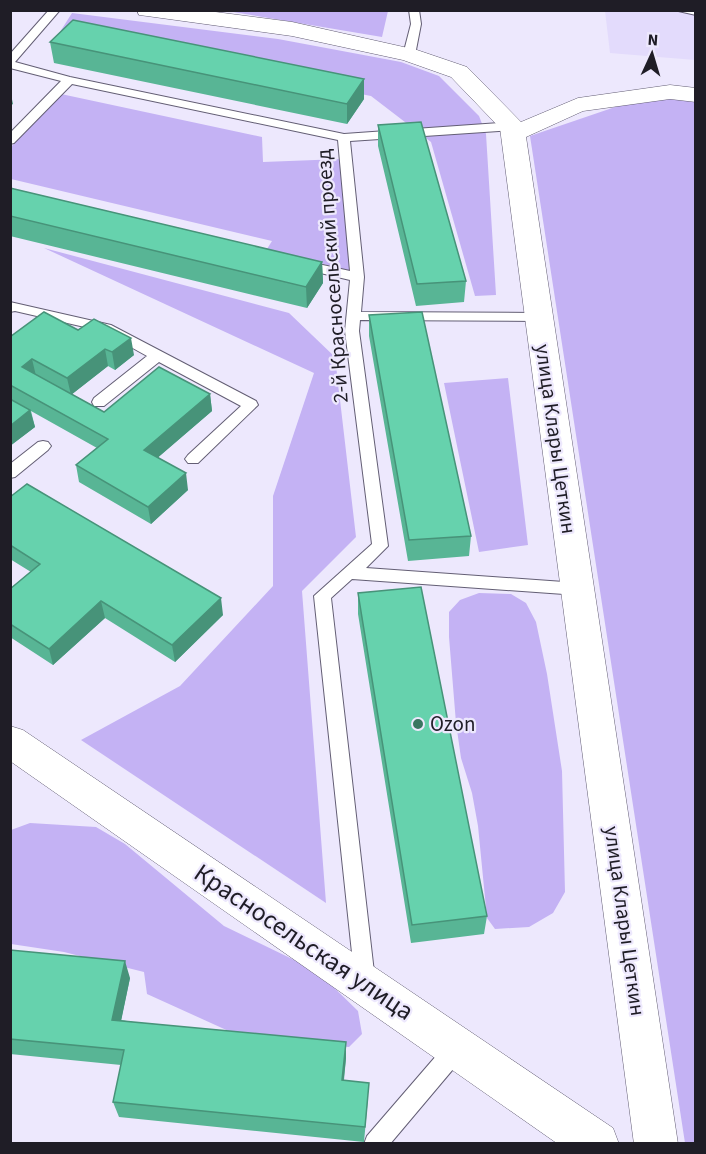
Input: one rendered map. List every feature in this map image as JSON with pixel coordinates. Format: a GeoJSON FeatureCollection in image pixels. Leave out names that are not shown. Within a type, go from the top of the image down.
{"type":"FeatureCollection","features":[{"type":"Feature","properties":{"kind":"street"},"geometry":{"type":"LineString","coordinates":[[147,10],[292,29],[409,55],[459,72],[513,130],[578,105],[670,92],[696,95]]}},
{"type":"Feature","properties":{"kind":"street","name":"улица Клары Цеткин"},"geometry":{"type":"LineString","coordinates":[[513,130],[656,1143]]}},
{"type":"Feature","properties":{"kind":"street","name":"Красносельская улица"},"geometry":{"type":"LineString","coordinates":[[16,753],[365,984],[597,1143]]}},
{"type":"Feature","properties":{"kind":"lane"},"geometry":{"type":"LineString","coordinates":[[10,62],[55,10]]}},
{"type":"Feature","properties":{"kind":"lane"},"geometry":{"type":"LineString","coordinates":[[409,55],[416,24],[414,10]]}},
{"type":"Feature","properties":{"kind":"lane"},"geometry":{"type":"LineString","coordinates":[[679,10],[696,12]]}},
{"type":"Feature","properties":{"kind":"lane","name":"2-й Красносельский проезд"},"geometry":{"type":"LineString","coordinates":[[10,62],[69,80],[344,138],[357,277],[352,331],[380,546],[322,596],[365,984]]}},
{"type":"Feature","properties":{"kind":"lane"},"geometry":{"type":"LineString","coordinates":[[10,140],[69,80]]}},
{"type":"Feature","properties":{"kind":"lane"},"geometry":{"type":"LineString","coordinates":[[344,138],[513,130]]}},
{"type":"Feature","properties":{"kind":"lane"},"geometry":{"type":"LineString","coordinates":[[288,261],[357,277]]}},
{"type":"Feature","properties":{"kind":"lane"},"geometry":{"type":"LineString","coordinates":[[10,308],[13,306],[106,328],[251,405],[193,459]]}},
{"type":"Feature","properties":{"kind":"lane"},"geometry":{"type":"LineString","coordinates":[[354,316],[539,316]]}},
{"type":"Feature","properties":{"kind":"lane"},"geometry":{"type":"LineString","coordinates":[[99,402],[158,356]]}},
{"type":"Feature","properties":{"kind":"lane"},"geometry":{"type":"LineString","coordinates":[[10,473],[43,446]]}},
{"type":"Feature","properties":{"kind":"lane"},"geometry":{"type":"LineString","coordinates":[[350,573],[578,589]]}},
{"type":"Feature","properties":{"kind":"lane"},"geometry":{"type":"LineString","coordinates":[[375,1143],[458,1047]]}},
{"type":"Feature","properties":{"kind":"shaded area"},"geometry":{"type":"Polygon","coordinates":[[[227,11],[388,11],[382,37],[227,11]]]}},
{"type":"Feature","properties":{"kind":"shaded area"},"geometry":{"type":"Polygon","coordinates":[[[605,11],[695,11],[695,60],[610,53],[605,11]]]}},
{"type":"Feature","properties":{"kind":"shaded area"},"geometry":{"type":"Polygon","coordinates":[[[72,13],[278,39],[401,62],[439,76],[479,116],[486,134],[496,295],[475,296],[431,142],[371,96],[58,35],[72,13]]]}},
{"type":"Feature","properties":{"kind":"shaded area"},"geometry":{"type":"Polygon","coordinates":[[[61,94],[262,137],[263,162],[341,159],[350,271],[267,249],[272,241],[11,179],[10,148],[61,94]]]}},
{"type":"Feature","properties":{"kind":"shaded area"},"geometry":{"type":"Polygon","coordinates":[[[666,99],[695,99],[695,1143],[685,1143],[530,136],[621,105],[666,99]]]}},
{"type":"Feature","properties":{"kind":"shaded area"},"geometry":{"type":"Polygon","coordinates":[[[44,248],[289,313],[335,357],[356,537],[302,591],[326,903],[81,740],[180,686],[273,586],[273,496],[314,373],[44,248]]]}},
{"type":"Feature","properties":{"kind":"shaded area"},"geometry":{"type":"Polygon","coordinates":[[[508,378],[528,545],[479,552],[444,383],[508,378]]]}},
{"type":"Feature","properties":{"kind":"shaded area"},"geometry":{"type":"Polygon","coordinates":[[[479,593],[511,594],[526,603],[536,622],[547,674],[562,771],[565,892],[553,913],[529,927],[495,929],[487,918],[478,826],[472,793],[461,758],[456,723],[449,612],[460,600],[479,593]]]}},
{"type":"Feature","properties":{"kind":"shaded area"},"geometry":{"type":"Polygon","coordinates":[[[30,823],[96,827],[125,844],[224,926],[317,971],[358,1011],[362,1034],[349,1047],[308,1044],[233,1033],[147,994],[144,972],[64,952],[11,944],[11,830],[30,823]]]}},
{"type":"Feature","properties":{"kind":"building"},"geometry":{"type":"Polygon","coordinates":[[[73,20],[364,79],[347,104],[50,42],[73,20]]]}},
{"type":"Feature","properties":{"kind":"building"},"geometry":{"type":"Polygon","coordinates":[[[421,122],[466,281],[417,284],[378,125],[421,122]]]}},
{"type":"Feature","properties":{"kind":"building"},"geometry":{"type":"Polygon","coordinates":[[[10,188],[322,262],[306,287],[10,216],[10,188]]]}},
{"type":"Feature","properties":{"kind":"building"},"geometry":{"type":"Polygon","coordinates":[[[44,312],[78,330],[94,319],[131,338],[112,352],[105,349],[67,378],[32,359],[22,367],[104,412],[159,367],[210,394],[144,450],[186,473],[148,507],[76,465],[108,439],[10,385],[10,337],[44,312]]]}},
{"type":"Feature","properties":{"kind":"building"},"geometry":{"type":"Polygon","coordinates":[[[422,312],[471,536],[409,540],[369,315],[422,312]]]}},
{"type":"Feature","properties":{"kind":"building"},"geometry":{"type":"Polygon","coordinates":[[[10,399],[30,410],[10,426],[10,399]]]}},
{"type":"Feature","properties":{"kind":"building"},"geometry":{"type":"Polygon","coordinates":[[[27,484],[221,598],[172,645],[101,601],[49,649],[10,624],[10,589],[40,564],[10,545],[10,497],[27,484]]]}},
{"type":"Feature","properties":{"kind":"building"},"geometry":{"type":"Polygon","coordinates":[[[421,587],[487,916],[412,925],[358,593],[421,587]]]}},
{"type":"Feature","properties":{"kind":"building"},"geometry":{"type":"Polygon","coordinates":[[[10,950],[125,961],[112,1020],[346,1042],[342,1080],[369,1083],[365,1127],[113,1102],[124,1050],[10,1039],[10,950]]]}},
{"type":"Feature","properties":{"kind":"place","name":"Ozon"},"geometry":{"type":"Point","coordinates":[418,724]}}]}
